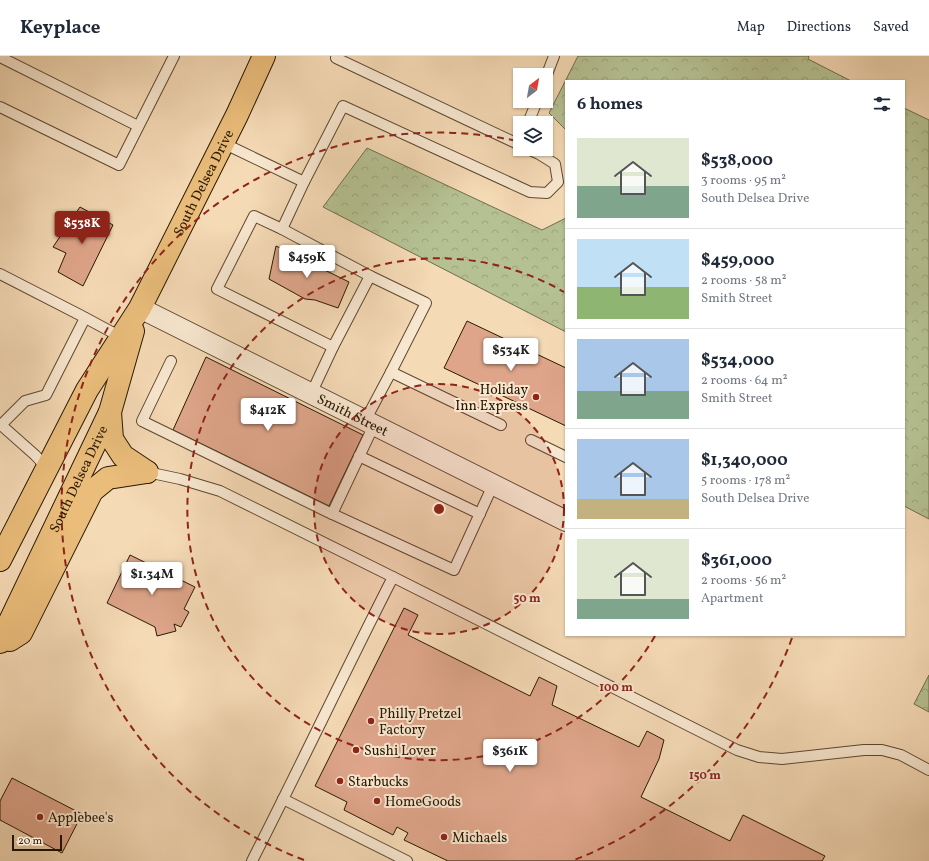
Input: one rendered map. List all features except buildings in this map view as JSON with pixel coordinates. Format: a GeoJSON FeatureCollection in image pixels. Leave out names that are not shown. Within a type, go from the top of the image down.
{"type":"FeatureCollection","features":[{"type":"Feature","properties":{"kind":"main road","name":"South Delsea Drive"},"geometry":{"type":"LineString","coordinates":[[0,560],[7,533],[47,468],[87,390],[140,308],[237,116],[264,56]]}},
{"type":"Feature","properties":{"kind":"main road","name":"South Delsea Drive"},"geometry":{"type":"LineString","coordinates":[[0,642],[110,412],[140,308]]}},
{"type":"Feature","properties":{"kind":"main road"},"geometry":{"type":"LineString","coordinates":[[110,412],[112,438],[123,456],[147,472]]}},
{"type":"Feature","properties":{"kind":"main road"},"geometry":{"type":"LineString","coordinates":[[0,646],[21,633],[92,491],[108,478],[147,472]]}},
{"type":"Feature","properties":{"kind":"street","name":"Smith Street"},"geometry":{"type":"LineString","coordinates":[[140,308],[565,521]]}},
{"type":"Feature","properties":{"kind":"lane"},"geometry":{"type":"LineString","coordinates":[[0,107],[119,165],[174,56]]}},
{"type":"Feature","properties":{"kind":"lane"},"geometry":{"type":"LineString","coordinates":[[549,68],[554,56]]}},
{"type":"Feature","properties":{"kind":"lane"},"geometry":{"type":"LineString","coordinates":[[0,57],[138,126]]}},
{"type":"Feature","properties":{"kind":"lane"},"geometry":{"type":"LineString","coordinates":[[335,57],[513,142]]}},
{"type":"Feature","properties":{"kind":"lane"},"geometry":{"type":"LineString","coordinates":[[282,229],[343,106],[530,192],[547,193],[558,182],[555,164],[541,156]]}},
{"type":"Feature","properties":{"kind":"lane"},"geometry":{"type":"LineString","coordinates":[[223,143],[304,182]]}},
{"type":"Feature","properties":{"kind":"lane"},"geometry":{"type":"LineString","coordinates":[[332,514],[359,456],[369,423],[391,372],[426,303],[254,216],[217,289],[333,347]]}},
{"type":"Feature","properties":{"kind":"lane"},"geometry":{"type":"LineString","coordinates":[[0,274],[121,337]]}},
{"type":"Feature","properties":{"kind":"lane"},"geometry":{"type":"LineString","coordinates":[[311,394],[333,347],[370,276]]}},
{"type":"Feature","properties":{"kind":"lane"},"geometry":{"type":"LineString","coordinates":[[47,468],[35,455],[0,424],[25,401],[46,395],[85,318]]}},
{"type":"Feature","properties":{"kind":"lane"},"geometry":{"type":"LineString","coordinates":[[171,361],[142,421],[332,514],[454,570],[493,485]]}},
{"type":"Feature","properties":{"kind":"lane"},"geometry":{"type":"LineString","coordinates":[[391,372],[501,425]]}},
{"type":"Feature","properties":{"kind":"lane"},"geometry":{"type":"LineString","coordinates":[[532,440],[565,456]]}},
{"type":"Feature","properties":{"kind":"lane"},"geometry":{"type":"LineString","coordinates":[[359,456],[480,514]]}},
{"type":"Feature","properties":{"kind":"lane"},"geometry":{"type":"LineString","coordinates":[[147,472],[180,478],[220,491],[737,750],[759,757],[782,759],[864,750],[882,750],[901,755],[929,770]]}},
{"type":"Feature","properties":{"kind":"lane"},"geometry":{"type":"LineString","coordinates":[[252,861],[393,577]]}},
{"type":"Feature","properties":{"kind":"lane"},"geometry":{"type":"LineString","coordinates":[[283,799],[407,861]]}},
{"type":"Feature","properties":{"kind":"green space"},"geometry":{"type":"Polygon","coordinates":[[[578,56],[809,56],[808,59],[849,80],[566,80],[578,56]]]}},
{"type":"Feature","properties":{"kind":"green space"},"geometry":{"type":"Polygon","coordinates":[[[565,82],[565,129],[549,113],[553,108],[565,82]]]}},
{"type":"Feature","properties":{"kind":"green space"},"geometry":{"type":"Polygon","coordinates":[[[905,108],[929,120],[929,519],[905,507],[905,108]]]}},
{"type":"Feature","properties":{"kind":"green space"},"geometry":{"type":"Polygon","coordinates":[[[367,148],[542,230],[565,218],[565,331],[323,207],[367,148]]]}},
{"type":"Feature","properties":{"kind":"green space"},"geometry":{"type":"Polygon","coordinates":[[[929,675],[929,712],[914,704],[929,675]]]}},
{"type":"Feature","properties":{"kind":"place","name":"Holiday Inn Express"},"geometry":{"type":"Point","coordinates":[536,397]}},
{"type":"Feature","properties":{"kind":"place","name":"Philly Pretzel Factory"},"geometry":{"type":"Point","coordinates":[371,721]}},
{"type":"Feature","properties":{"kind":"place","name":"Sushi Lover"},"geometry":{"type":"Point","coordinates":[356,750]}},
{"type":"Feature","properties":{"kind":"place","name":"Starbucks"},"geometry":{"type":"Point","coordinates":[340,781]}},
{"type":"Feature","properties":{"kind":"place","name":"HomeGoods"},"geometry":{"type":"Point","coordinates":[377,801]}},
{"type":"Feature","properties":{"kind":"place","name":"Applebee's"},"geometry":{"type":"Point","coordinates":[40,817]}},
{"type":"Feature","properties":{"kind":"place","name":"Michaels"},"geometry":{"type":"Point","coordinates":[444,837]}}]}
